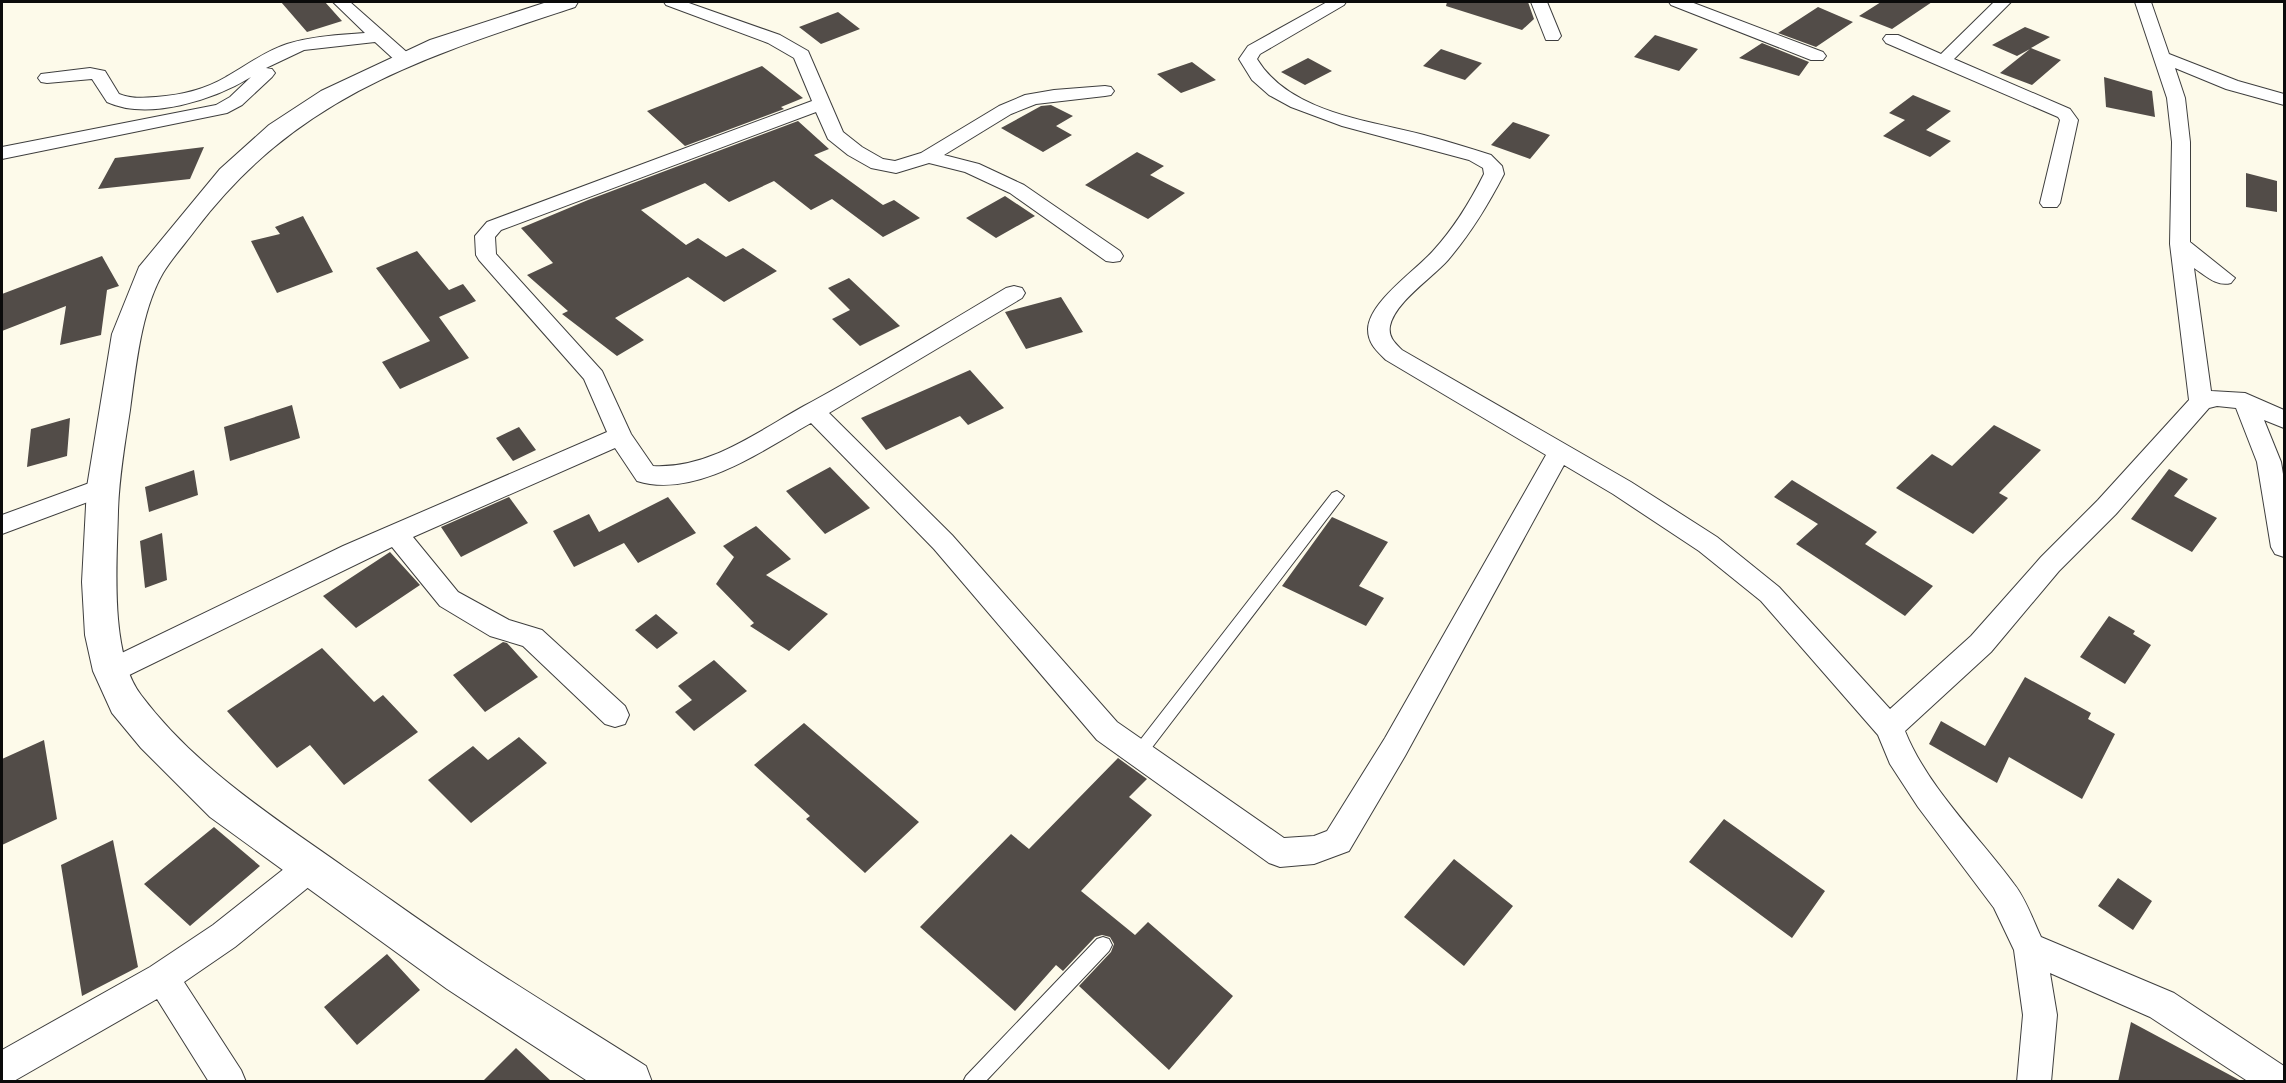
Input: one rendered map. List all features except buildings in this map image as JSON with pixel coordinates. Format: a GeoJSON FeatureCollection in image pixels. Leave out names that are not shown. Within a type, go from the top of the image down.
{"type":"FeatureCollection","features":[{"type":"Feature","properties":{"kind":"street"},"geometry":{"type":"LineString","coordinates":[[341,2],[404,59]]}},
{"type":"Feature","properties":{"kind":"street"},"geometry":{"type":"LineString","coordinates":[[567,2],[438,45],[328,96],[278,130],[229,174],[196,212],[149,273],[126,334],[115,395],[103,487],[99,582],[103,635],[111,671],[125,702],[154,736],[224,806],[462,974],[630,1082]]}},
{"type":"Feature","properties":{"kind":"street"},"geometry":{"type":"LineString","coordinates":[[672,2],[774,39],[802,55],[836,135],[855,151],[879,164],[896,167],[928,157],[1005,110],[1031,99],[1105,91]]}},
{"type":"Feature","properties":{"kind":"street"},"geometry":{"type":"LineString","coordinates":[[1338,2],[1254,50],[1248,60],[1252,70],[1263,82],[1300,104],[1331,118],[1475,156],[1492,166],[1494,174],[1476,210],[1440,256],[1388,307],[1379,327],[1381,342],[1394,355],[1560,451],[1708,544],[1770,594],[1889,728],[1900,755],[1929,798],[2005,897],[2030,948],[2040,1015],[2034,1082]]}},
{"type":"Feature","properties":{"kind":"street"},"geometry":{"type":"LineString","coordinates":[[1539,2],[1552,36]]}},
{"type":"Feature","properties":{"kind":"street"},"geometry":{"type":"LineString","coordinates":[[1677,2],[1817,56]]}},
{"type":"Feature","properties":{"kind":"street"},"geometry":{"type":"LineString","coordinates":[[1942,62],[2003,2]]}},
{"type":"Feature","properties":{"kind":"street"},"geometry":{"type":"LineString","coordinates":[[2143,2],[2175,98],[2181,142],[2180,244],[2201,402]]}},
{"type":"Feature","properties":{"kind":"street"},"geometry":{"type":"LineString","coordinates":[[47,78],[90,73],[99,75],[114,98],[128,103],[155,102],[213,91],[278,54],[293,48],[379,36]]}},
{"type":"Feature","properties":{"kind":"street"},"geometry":{"type":"LineString","coordinates":[[1892,39],[1942,62],[2058,108],[2069,120],[2050,203]]}},
{"type":"Feature","properties":{"kind":"street"},"geometry":{"type":"LineString","coordinates":[[2,153],[221,109],[236,101],[293,48]]}},
{"type":"Feature","properties":{"kind":"street"},"geometry":{"type":"LineString","coordinates":[[2162,57],[2232,84],[2284,100]]}},
{"type":"Feature","properties":{"kind":"street"},"geometry":{"type":"LineString","coordinates":[[822,104],[494,226],[485,236],[486,255],[594,376],[620,436],[646,475],[671,476],[695,471],[728,459],[1014,293]]}},
{"type":"Feature","properties":{"kind":"street"},"geometry":{"type":"LineString","coordinates":[[928,157],[972,168],[1017,189],[1113,256]]}},
{"type":"Feature","properties":{"kind":"street"},"geometry":{"type":"LineString","coordinates":[[2180,244],[2200,263],[2224,278]]}},
{"type":"Feature","properties":{"kind":"street"},"geometry":{"type":"LineString","coordinates":[[1889,728],[1981,644],[2050,564],[2107,507],[2201,402],[2217,398],[2245,401],[2284,420]]}},
{"type":"Feature","properties":{"kind":"street"},"geometry":{"type":"LineString","coordinates":[[2245,401],[2269,462],[2284,547]]}},
{"type":"Feature","properties":{"kind":"street"},"geometry":{"type":"LineString","coordinates":[[813,411],[943,542],[1107,730],[1280,853],[1314,850],[1338,841],[1395,747],[1560,451]]}},
{"type":"Feature","properties":{"kind":"street"},"geometry":{"type":"LineString","coordinates":[[111,671],[352,553],[620,436]]}},
{"type":"Feature","properties":{"kind":"street"},"geometry":{"type":"LineString","coordinates":[[2,525],[103,487]]}},
{"type":"Feature","properties":{"kind":"street"},"geometry":{"type":"LineString","coordinates":[[396,534],[449,599],[500,628],[532,638],[615,715]]}},
{"type":"Feature","properties":{"kind":"street"},"geometry":{"type":"LineString","coordinates":[[2,1069],[162,978],[224,936],[310,867]]}},
{"type":"Feature","properties":{"kind":"street"},"geometry":{"type":"LineString","coordinates":[[2030,948],[2162,1005],[2254,1064],[2277,1082]]}},
{"type":"Feature","properties":{"kind":"street"},"geometry":{"type":"LineString","coordinates":[[162,978],[229,1082]]}},
{"type":"Feature","properties":{"kind":"lane"},"geometry":{"type":"LineString","coordinates":[[1139,753],[1337,496]]}},
{"type":"Feature","properties":{"kind":"lane"},"geometry":{"type":"LineString","coordinates":[[972,1082],[1102,945]]}}]}
